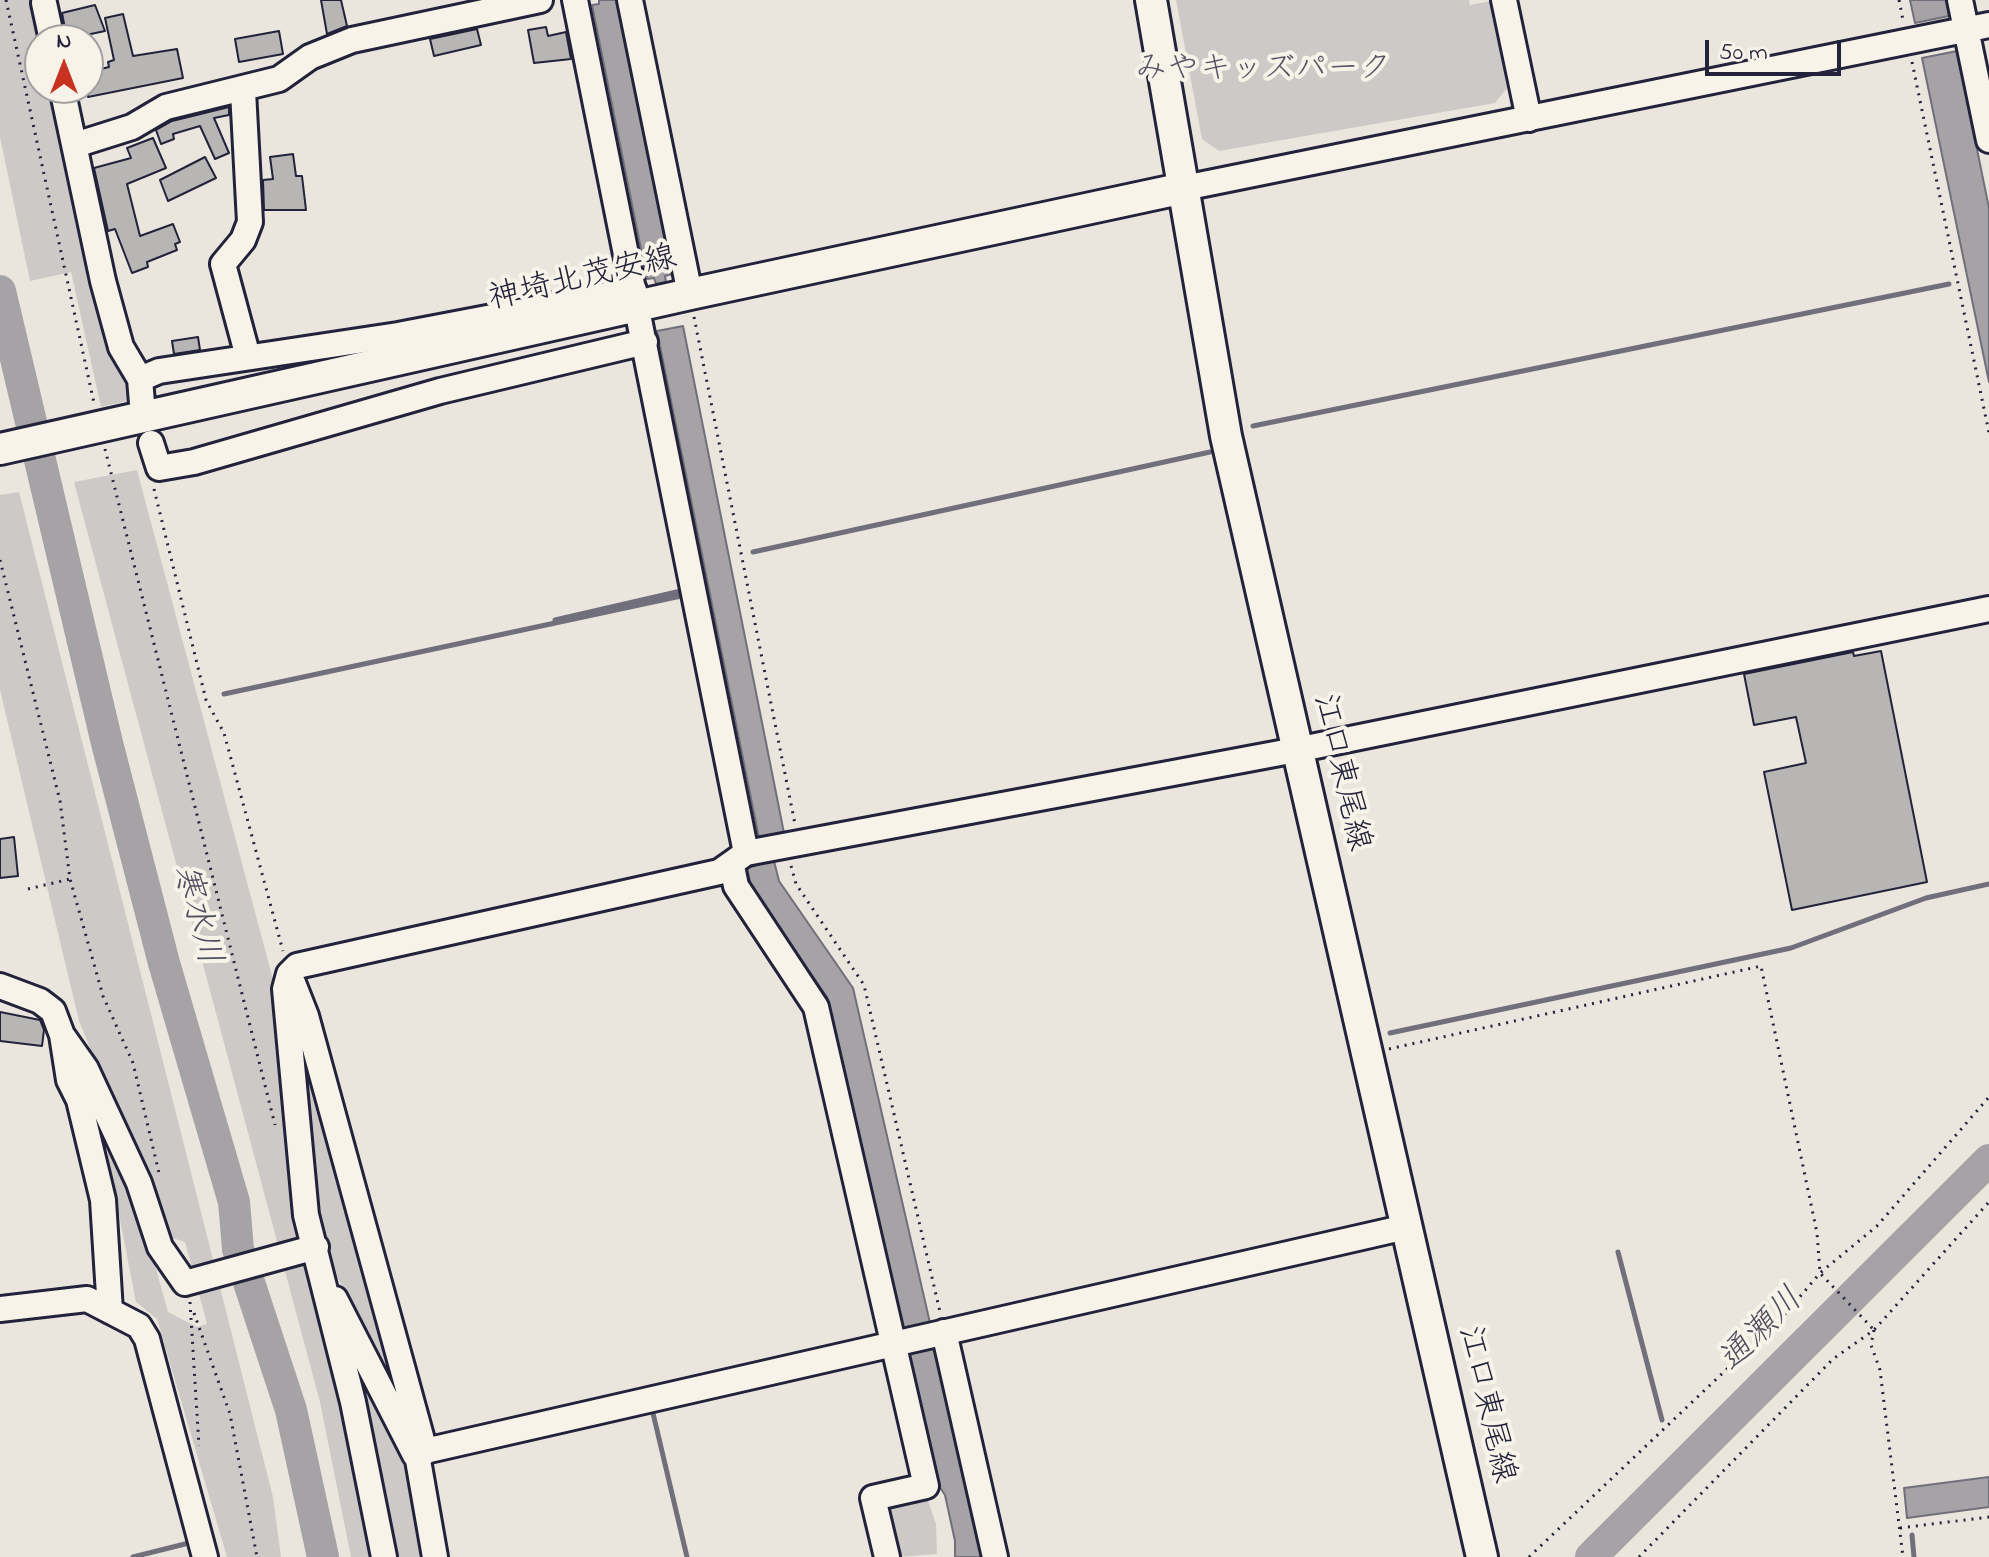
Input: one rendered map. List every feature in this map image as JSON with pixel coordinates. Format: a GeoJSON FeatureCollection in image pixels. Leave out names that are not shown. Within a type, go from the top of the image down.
{"type":"FeatureCollection","features":[{"type":"Feature","properties":{"kind":"main road","name":"江口東尾線"},"geometry":{"type":"LineString","coordinates":[[1151,0],[1226,436],[1482,1557]]}},
{"type":"Feature","properties":{"kind":"main road","name":"神埼北茂安線"},"geometry":{"type":"LineString","coordinates":[[0,449],[636,298],[690,294],[1184,188]]}},
{"type":"Feature","properties":{"kind":"street"},"geometry":{"type":"LineString","coordinates":[[75,145],[132,127],[166,107],[243,91],[279,79],[310,57],[352,40],[540,0]]}},
{"type":"Feature","properties":{"kind":"street"},"geometry":{"type":"LineString","coordinates":[[575,0],[645,342],[761,852],[736,886],[816,1007],[919,1338],[995,1557]]}},
{"type":"Feature","properties":{"kind":"street"},"geometry":{"type":"LineString","coordinates":[[630,0],[690,294]]}},
{"type":"Feature","properties":{"kind":"street"},"geometry":{"type":"LineString","coordinates":[[1504,0],[1529,119]]}},
{"type":"Feature","properties":{"kind":"street"},"geometry":{"type":"LineString","coordinates":[[1960,0],[1978,28],[1989,140]]}},
{"type":"Feature","properties":{"kind":"street"},"geometry":{"type":"LineString","coordinates":[[44,3],[49,24]]}},
{"type":"Feature","properties":{"kind":"street"},"geometry":{"type":"LineString","coordinates":[[1184,188],[1978,28]]}},
{"type":"Feature","properties":{"kind":"street"},"geometry":{"type":"LineString","coordinates":[[243,91],[250,222],[243,240],[223,264],[248,357]]}},
{"type":"Feature","properties":{"kind":"street"},"geometry":{"type":"LineString","coordinates":[[66,104],[103,281],[121,347],[141,391],[159,371],[636,298]]}},
{"type":"Feature","properties":{"kind":"street"},"geometry":{"type":"LineString","coordinates":[[151,443],[159,468],[194,462],[440,391],[645,342]]}},
{"type":"Feature","properties":{"kind":"street"},"geometry":{"type":"LineString","coordinates":[[384,1557],[353,1402],[313,1255],[306,1215],[285,989],[289,974],[297,966],[761,852],[1296,750],[1989,609]]}},
{"type":"Feature","properties":{"kind":"street"},"geometry":{"type":"LineString","coordinates":[[289,974],[306,1016],[422,1456],[435,1557]]}},
{"type":"Feature","properties":{"kind":"street"},"geometry":{"type":"LineString","coordinates":[[0,986],[40,1001],[53,1011],[62,1035],[69,1080],[79,1100],[103,1200],[110,1311]]}},
{"type":"Feature","properties":{"kind":"street"},"geometry":{"type":"LineString","coordinates":[[62,1035],[86,1069],[139,1183],[160,1247],[188,1282],[313,1255]]}},
{"type":"Feature","properties":{"kind":"street"},"geometry":{"type":"LineString","coordinates":[[422,1456],[1406,1227]]}},
{"type":"Feature","properties":{"kind":"street"},"geometry":{"type":"LineString","coordinates":[[313,1255],[422,1456]]}},
{"type":"Feature","properties":{"kind":"street"},"geometry":{"type":"LineString","coordinates":[[0,1309],[74,1298],[87,1299],[139,1326],[147,1339],[205,1557]]}},
{"type":"Feature","properties":{"kind":"street"},"geometry":{"type":"LineString","coordinates":[[887,1557],[873,1498],[926,1486],[919,1338]]}},
{"type":"Feature","properties":{"kind":"path"},"geometry":{"type":"LineString","coordinates":[[6,0],[86,381],[101,426],[112,481],[278,1137]]}},
{"type":"Feature","properties":{"kind":"path"},"geometry":{"type":"LineString","coordinates":[[1899,0],[1989,433]]}},
{"type":"Feature","properties":{"kind":"path"},"geometry":{"type":"LineString","coordinates":[[690,294],[795,826],[761,852]]}},
{"type":"Feature","properties":{"kind":"path"},"geometry":{"type":"LineString","coordinates":[[159,468],[153,488],[206,700],[224,733],[289,974]]}},
{"type":"Feature","properties":{"kind":"path"},"geometry":{"type":"LineString","coordinates":[[0,560],[60,801],[70,879],[103,996],[133,1063],[161,1180]]}},
{"type":"Feature","properties":{"kind":"path"},"geometry":{"type":"LineString","coordinates":[[761,852],[788,858],[796,884],[864,985],[919,1338]]}},
{"type":"Feature","properties":{"kind":"path"},"geometry":{"type":"LineString","coordinates":[[28,889],[70,879]]}},
{"type":"Feature","properties":{"kind":"path"},"geometry":{"type":"LineString","coordinates":[[1367,1054],[1761,966],[1817,1233],[1820,1273],[1874,1330]]}},
{"type":"Feature","properties":{"kind":"path"},"geometry":{"type":"LineString","coordinates":[[1529,1557],[1547,1544],[1776,1323],[1820,1273],[1877,1226],[1989,1097]]}},
{"type":"Feature","properties":{"kind":"path"},"geometry":{"type":"LineString","coordinates":[[1639,1557],[1833,1359],[1874,1330],[1989,1202]]}},
{"type":"Feature","properties":{"kind":"path"},"geometry":{"type":"LineString","coordinates":[[188,1282],[194,1313],[230,1414],[257,1557]]}},
{"type":"Feature","properties":{"kind":"path"},"geometry":{"type":"LineString","coordinates":[[194,1313],[199,1449]]}},
{"type":"Feature","properties":{"kind":"path"},"geometry":{"type":"LineString","coordinates":[[1874,1330],[1871,1345],[1880,1370],[1903,1557]]}},
{"type":"Feature","properties":{"kind":"path"},"geometry":{"type":"LineString","coordinates":[[1900,1528],[1989,1517]]}},
{"type":"Feature","properties":{"kind":"green space"},"geometry":{"type":"Polygon","coordinates":[[[0,0],[38,0],[39,24],[24,24],[24,104],[58,104],[97,293],[131,400],[101,407],[71,272],[30,281],[0,137],[0,0]]]}},
{"type":"Feature","properties":{"kind":"green space","name":"みやキッズパーク"},"geometry":{"type":"Polygon","coordinates":[[[1176,0],[1469,0],[1470,5],[1491,1],[1507,88],[1495,103],[1219,151],[1202,139],[1176,0]]]}},
{"type":"Feature","properties":{"kind":"green space"},"geometry":{"type":"Polygon","coordinates":[[[137,470],[283,1017],[374,1557],[351,1557],[320,1402],[74,482],[137,470]]]}},
{"type":"Feature","properties":{"kind":"green space"},"geometry":{"type":"Polygon","coordinates":[[[19,492],[273,1497],[281,1557],[227,1557],[157,1319],[136,1302],[103,1132],[136,1197],[168,1312],[197,1327],[207,1324],[185,1242],[166,1236],[79,1021],[0,690],[0,495],[19,492]]]}},
{"type":"Feature","properties":{"kind":"green space"},"geometry":{"type":"Polygon","coordinates":[[[300,1040],[400,1395],[329,1262],[316,1213],[300,1040]]]}},
{"type":"Feature","properties":{"kind":"green space"},"geometry":{"type":"Polygon","coordinates":[[[338,1317],[403,1454],[420,1557],[392,1557],[338,1317]]]}},
{"type":"Feature","properties":{"kind":"green space"},"geometry":{"type":"Polygon","coordinates":[[[925,1492],[936,1524],[937,1554],[898,1557],[884,1509],[892,1498],[925,1492]]]}},
{"type":"Feature","properties":{"kind":"shaded area"},"geometry":{"type":"Polygon","coordinates":[[[599,0],[617,0],[672,274],[665,276],[666,282],[656,284],[654,278],[647,279],[592,5],[599,4],[599,0]]]}},
{"type":"Feature","properties":{"kind":"shaded area"},"geometry":{"type":"Polygon","coordinates":[[[1910,0],[1946,0],[1949,16],[1915,23],[1910,0]]]}},
{"type":"Feature","properties":{"kind":"shaded area"},"geometry":{"type":"Polygon","coordinates":[[[1957,51],[1989,208],[1989,382],[1922,58],[1957,51]]]}},
{"type":"Feature","properties":{"kind":"shaded area"},"geometry":{"type":"Polygon","coordinates":[[[683,326],[784,833],[778,835],[766,863],[774,861],[779,881],[853,988],[930,1323],[922,1326],[927,1349],[936,1348],[983,1557],[955,1557],[955,1541],[945,1495],[939,1486],[908,1354],[916,1352],[911,1328],[903,1329],[827,997],[752,890],[747,868],[755,866],[767,841],[766,837],[759,838],[657,331],[683,326]]]}},
{"type":"Feature","properties":{"kind":"shaded area"},"geometry":{"type":"Polygon","coordinates":[[[1989,1477],[1989,1507],[1907,1518],[1904,1488],[1989,1477]]]}},
{"type":"Feature","properties":{"kind":"building"},"geometry":{"type":"Polygon","coordinates":[[[321,0],[341,0],[347,26],[327,34],[321,0]]]}},
{"type":"Feature","properties":{"kind":"building"},"geometry":{"type":"Polygon","coordinates":[[[95,5],[102,24],[64,24],[62,13],[95,5]]]}},
{"type":"Feature","properties":{"kind":"building"},"geometry":{"type":"Polygon","coordinates":[[[123,14],[133,56],[177,49],[183,78],[104,94],[104,68],[114,60],[105,18],[123,14]]]}},
{"type":"Feature","properties":{"kind":"building"},"geometry":{"type":"Polygon","coordinates":[[[546,27],[548,36],[566,32],[571,59],[534,63],[528,30],[546,27]]]}},
{"type":"Feature","properties":{"kind":"building"},"geometry":{"type":"Polygon","coordinates":[[[477,29],[481,45],[434,56],[430,39],[477,29]]]}},
{"type":"Feature","properties":{"kind":"building"},"geometry":{"type":"Polygon","coordinates":[[[279,31],[283,54],[239,62],[235,39],[279,31]]]}},
{"type":"Feature","properties":{"kind":"building"},"geometry":{"type":"Polygon","coordinates":[[[229,107],[229,115],[214,118],[229,153],[215,159],[200,126],[173,134],[174,139],[161,144],[156,130],[172,121],[229,107]]]}},
{"type":"Feature","properties":{"kind":"building"},"geometry":{"type":"Polygon","coordinates":[[[153,138],[166,168],[127,184],[140,236],[173,224],[180,242],[175,244],[177,250],[147,262],[148,267],[132,273],[115,229],[108,231],[94,168],[131,158],[127,148],[153,138]]]}},
{"type":"Feature","properties":{"kind":"building"},"geometry":{"type":"Polygon","coordinates":[[[293,154],[296,176],[302,176],[306,210],[264,210],[263,180],[273,179],[270,157],[293,154]]]}},
{"type":"Feature","properties":{"kind":"building"},"geometry":{"type":"Polygon","coordinates":[[[205,157],[216,178],[168,201],[160,180],[205,157]]]}},
{"type":"Feature","properties":{"kind":"building"},"geometry":{"type":"Polygon","coordinates":[[[198,337],[200,350],[174,354],[172,341],[198,337]]]}},
{"type":"Feature","properties":{"kind":"building"},"geometry":{"type":"Polygon","coordinates":[[[1881,651],[1927,882],[1792,910],[1764,772],[1806,763],[1796,717],[1754,725],[1744,674],[1853,652],[1854,656],[1881,651]]]}},
{"type":"Feature","properties":{"kind":"building"},"geometry":{"type":"Polygon","coordinates":[[[14,837],[18,876],[0,878],[0,839],[14,837]]]}},
{"type":"Feature","properties":{"kind":"building"},"geometry":{"type":"Polygon","coordinates":[[[0,1012],[40,1020],[44,1030],[42,1046],[0,1041],[0,1012]]]}},
{"type":"Feature","properties":{"kind":"waterway"},"geometry":{"type":"LineString","coordinates":[[1253,426],[1949,284]]}},
{"type":"Feature","properties":{"kind":"waterway","name":"寒水川"},"geometry":{"type":"LineString","coordinates":[[0,291],[107,743],[164,963],[234,1202],[238,1249],[291,1410],[323,1557]]}},
{"type":"Feature","properties":{"kind":"waterway"},"geometry":{"type":"LineString","coordinates":[[753,552],[1210,452]]}},
{"type":"Feature","properties":{"kind":"waterway"},"geometry":{"type":"LineString","coordinates":[[555,620],[681,591]]}},
{"type":"Feature","properties":{"kind":"waterway"},"geometry":{"type":"LineString","coordinates":[[224,694],[681,596]]}},
{"type":"Feature","properties":{"kind":"waterway"},"geometry":{"type":"LineString","coordinates":[[1390,1033],[1791,948],[1926,898],[1989,884]]}},
{"type":"Feature","properties":{"kind":"waterway","name":"通瀬川"},"geometry":{"type":"LineString","coordinates":[[1591,1557],[1989,1160]]}},
{"type":"Feature","properties":{"kind":"waterway"},"geometry":{"type":"LineString","coordinates":[[1618,1252],[1662,1420]]}},
{"type":"Feature","properties":{"kind":"waterway"},"geometry":{"type":"LineString","coordinates":[[652,1409],[687,1557]]}},
{"type":"Feature","properties":{"kind":"waterway"},"geometry":{"type":"LineString","coordinates":[[1912,1535],[1914,1557]]}},
{"type":"Feature","properties":{"kind":"waterway"},"geometry":{"type":"LineString","coordinates":[[133,1557],[185,1544]]}}]}
